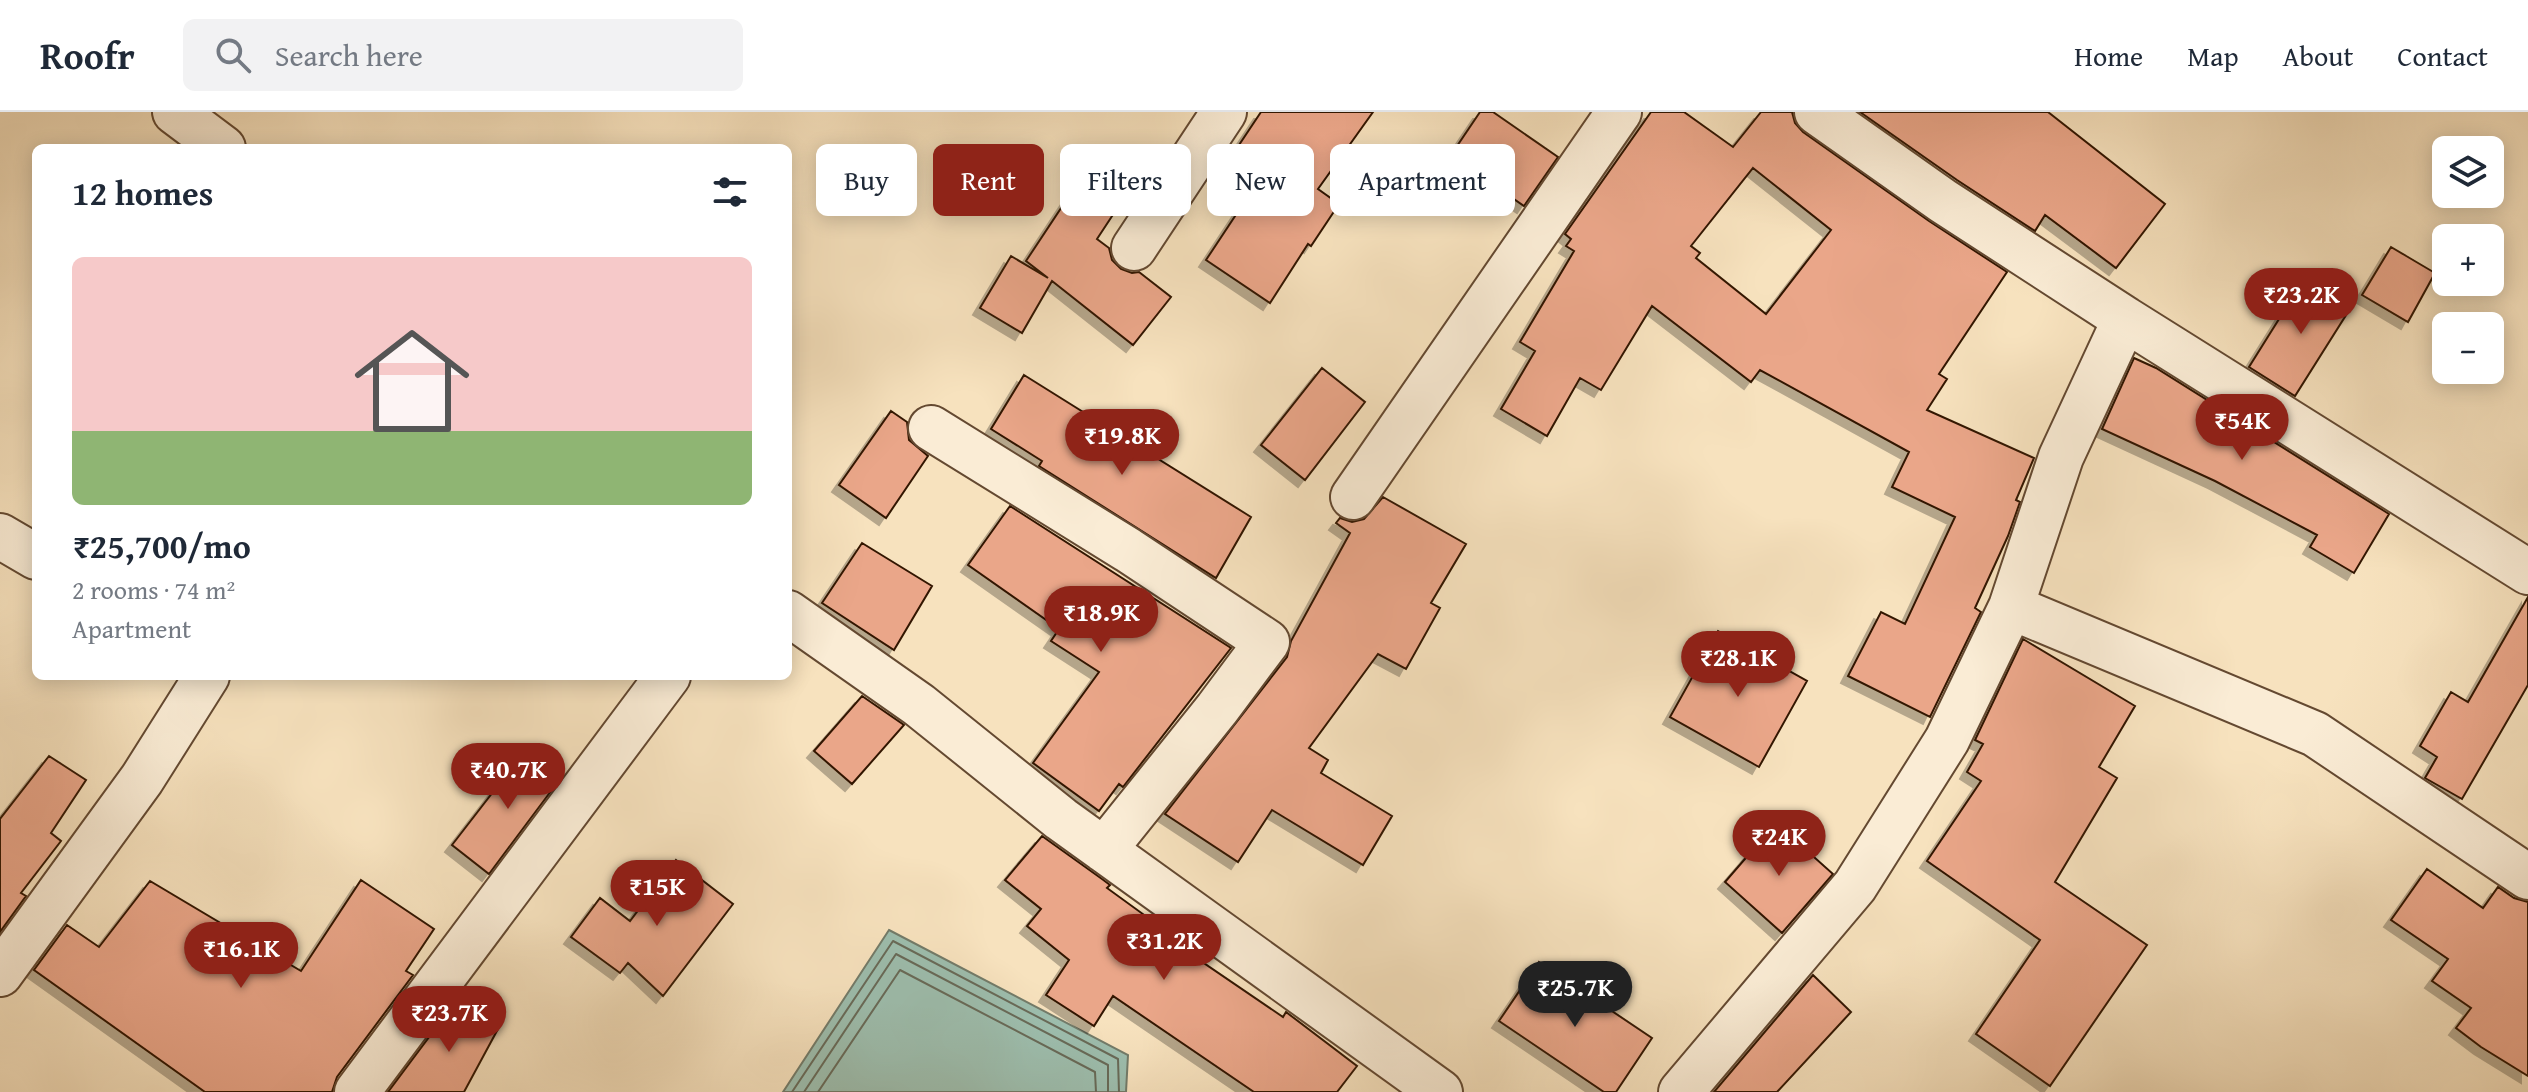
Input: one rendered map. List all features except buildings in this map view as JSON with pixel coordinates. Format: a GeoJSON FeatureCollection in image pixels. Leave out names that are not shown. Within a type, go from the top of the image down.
{"type":"FeatureCollection","features":[{"type":"Feature","properties":{"kind":"street"},"geometry":{"type":"LineString","coordinates":[[175,112],[218,144]]}},
{"type":"Feature","properties":{"kind":"street"},"geometry":{"type":"LineString","coordinates":[[1134,248],[1224,112]]}},
{"type":"Feature","properties":{"kind":"street"},"geometry":{"type":"LineString","coordinates":[[1353,497],[1619,112]]}},
{"type":"Feature","properties":{"kind":"street"},"geometry":{"type":"LineString","coordinates":[[1817,112],[1943,201],[2125,319],[2528,572]]}},
{"type":"Feature","properties":{"kind":"street"},"geometry":{"type":"LineString","coordinates":[[1681,1092],[1855,886],[1947,740],[2011,607],[2061,457],[2125,319]]}},
{"type":"Feature","properties":{"kind":"street"},"geometry":{"type":"LineString","coordinates":[[931,428],[1128,550],[1267,642],[1104,850]]}},
{"type":"Feature","properties":{"kind":"street"},"geometry":{"type":"LineString","coordinates":[[0,536],[32,555]]}},
{"type":"Feature","properties":{"kind":"street"},"geometry":{"type":"LineString","coordinates":[[2011,607],[2315,734],[2528,877]]}},
{"type":"Feature","properties":{"kind":"street"},"geometry":{"type":"LineString","coordinates":[[792,616],[919,705],[1061,819],[1440,1092]]}},
{"type":"Feature","properties":{"kind":"street"},"geometry":{"type":"LineString","coordinates":[[0,974],[142,779],[204,680]]}},
{"type":"Feature","properties":{"kind":"street"},"geometry":{"type":"LineString","coordinates":[[357,1092],[665,680]]}},
{"type":"Feature","properties":{"kind":"water"},"geometry":{"type":"Polygon","coordinates":[[[889,930],[1128,1055],[1126,1092],[783,1092],[889,930]]]}}]}
